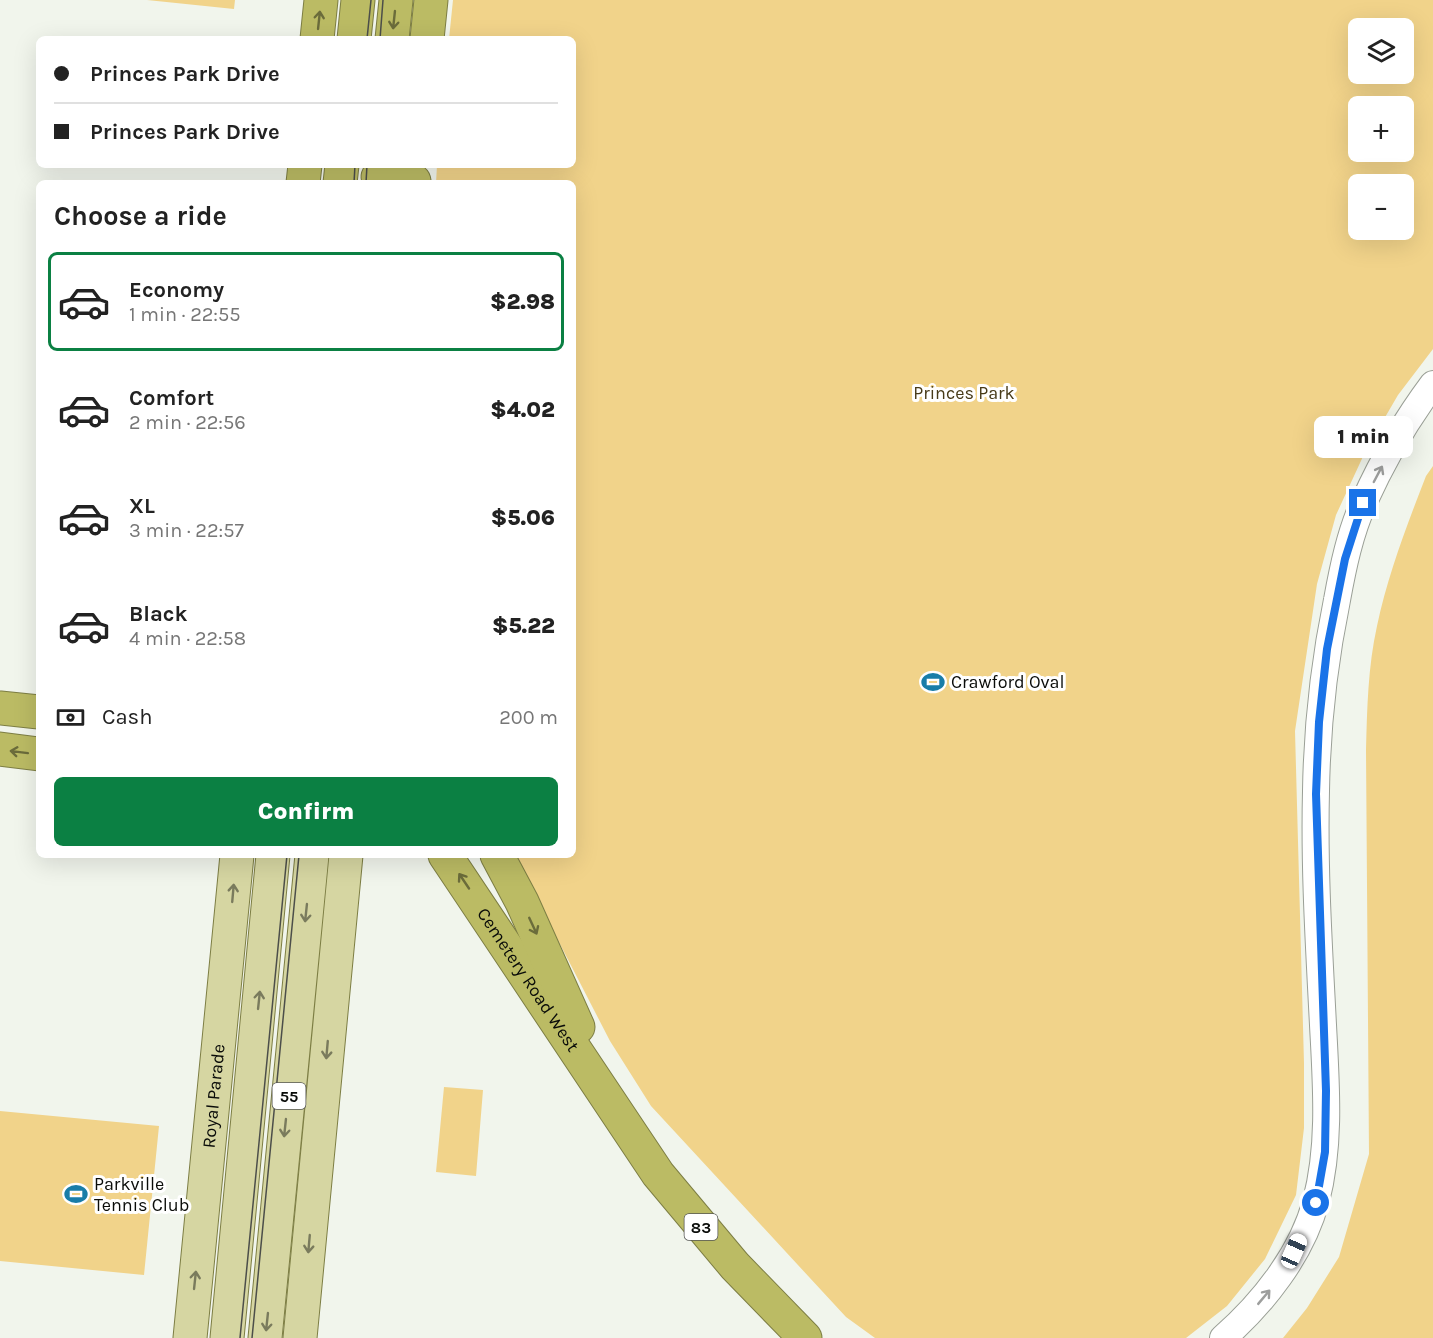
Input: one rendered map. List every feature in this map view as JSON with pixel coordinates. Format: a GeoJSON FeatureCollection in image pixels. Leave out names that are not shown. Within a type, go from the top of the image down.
{"type":"FeatureCollection","features":[{"type":"Feature","properties":{"kind":"highway"},"geometry":{"type":"LineString","coordinates":[[317,36],[321,0]]}},
{"type":"Feature","properties":{"kind":"highway"},"geometry":{"type":"LineString","coordinates":[[354,36],[358,0]]}},
{"type":"Feature","properties":{"kind":"highway"},"geometry":{"type":"LineString","coordinates":[[392,36],[396,0]]}},
{"type":"Feature","properties":{"kind":"highway"},"geometry":{"type":"LineString","coordinates":[[427,36],[431,0]]}},
{"type":"Feature","properties":{"kind":"highway"},"geometry":{"type":"LineString","coordinates":[[378,175],[414,176]]}},
{"type":"Feature","properties":{"kind":"highway"},"geometry":{"type":"LineString","coordinates":[[0,708],[36,712]]}},
{"type":"Feature","properties":{"kind":"highway"},"geometry":{"type":"LineString","coordinates":[[0,749],[36,754]]}},
{"type":"Feature","properties":{"kind":"highway","name":"Cemetery Road West"},"geometry":{"type":"LineString","coordinates":[[447,858],[612,1105],[684,1208],[735,1266],[805,1338]]}},
{"type":"Feature","properties":{"kind":"highway","name":"Cemetery Road West"},"geometry":{"type":"LineString","coordinates":[[498,858],[544,950],[612,1105]]}},
{"type":"Feature","properties":{"kind":"main road","name":"Royal Parade"},"geometry":{"type":"LineString","coordinates":[[190,1338],[237,858]]}},
{"type":"Feature","properties":{"kind":"main road","name":"Royal Parade"},"geometry":{"type":"LineString","coordinates":[[227,1338],[273,858]]}},
{"type":"Feature","properties":{"kind":"main road","name":"55"},"geometry":{"type":"LineString","coordinates":[[265,1338],[312,858]]}},
{"type":"Feature","properties":{"kind":"main road","name":"55"},"geometry":{"type":"LineString","coordinates":[[300,1338],[346,858]]}},
{"type":"Feature","properties":{"kind":"main road"},"geometry":{"type":"LineString","coordinates":[[218,1055],[253,1058]]}},
{"type":"Feature","properties":{"kind":"street"},"geometry":{"type":"LineString","coordinates":[[1223,1338],[1270,1291],[1294,1251],[1316,1203],[1325,1152],[1326,1091],[1316,794],[1319,722],[1327,649],[1345,559],[1363,503],[1387,457],[1433,384]]}},
{"type":"Feature","properties":{"kind":"green space"},"geometry":{"type":"Polygon","coordinates":[[[147,0],[235,0],[234,9],[147,0]]]}},
{"type":"Feature","properties":{"kind":"green space","name":"Princes Park"},"geometry":{"type":"Polygon","coordinates":[[[453,0],[1433,0],[1433,349],[1398,395],[1366,450],[1336,515],[1317,584],[1295,731],[1304,1063],[1304,1128],[1296,1195],[1265,1259],[1227,1306],[1186,1338],[875,1338],[846,1317],[651,1106],[610,1041],[516,858],[576,858],[576,180],[436,180],[437,168],[576,168],[576,36],[449,36],[453,0]]]}},
{"type":"Feature","properties":{"kind":"green space"},"geometry":{"type":"Polygon","coordinates":[[[1433,466],[1433,1338],[1283,1338],[1307,1308],[1339,1257],[1369,1154],[1366,750],[1370,672],[1381,607],[1392,569],[1426,476],[1433,466]]]}},
{"type":"Feature","properties":{"kind":"green space"},"geometry":{"type":"Polygon","coordinates":[[[444,1087],[483,1090],[476,1176],[436,1172],[444,1087]]]}},
{"type":"Feature","properties":{"kind":"green space","name":"Parkville Tennis Club"},"geometry":{"type":"Polygon","coordinates":[[[0,1111],[159,1126],[144,1275],[0,1261],[0,1111]]]}},
{"type":"Feature","properties":{"kind":"tram line"},"geometry":{"type":"LineString","coordinates":[[367,36],[371,0]]}},
{"type":"Feature","properties":{"kind":"tram line"},"geometry":{"type":"LineString","coordinates":[[380,36],[383,0]]}},
{"type":"Feature","properties":{"kind":"tram line"},"geometry":{"type":"LineString","coordinates":[[354,180],[355,168]]}},
{"type":"Feature","properties":{"kind":"tram line"},"geometry":{"type":"LineString","coordinates":[[366,180],[367,168]]}},
{"type":"Feature","properties":{"kind":"tram line"},"geometry":{"type":"LineString","coordinates":[[240,1338],[287,858]]}},
{"type":"Feature","properties":{"kind":"tram line"},"geometry":{"type":"LineString","coordinates":[[252,1338],[299,858]]}},
{"type":"Feature","properties":{"kind":"place","name":"Crawford Oval"},"geometry":{"type":"Point","coordinates":[933,682]}},
{"type":"Feature","properties":{"kind":"place","name":"Parkville Tennis Club"},"geometry":{"type":"Point","coordinates":[76,1194]}},
{"type":"Feature","properties":{"kind":"route"},"geometry":{"type":"LineString","coordinates":[[1316,1203],[1325,1152],[1326,1091],[1316,794],[1319,722],[1327,649],[1345,559],[1363,503]]}}]}
